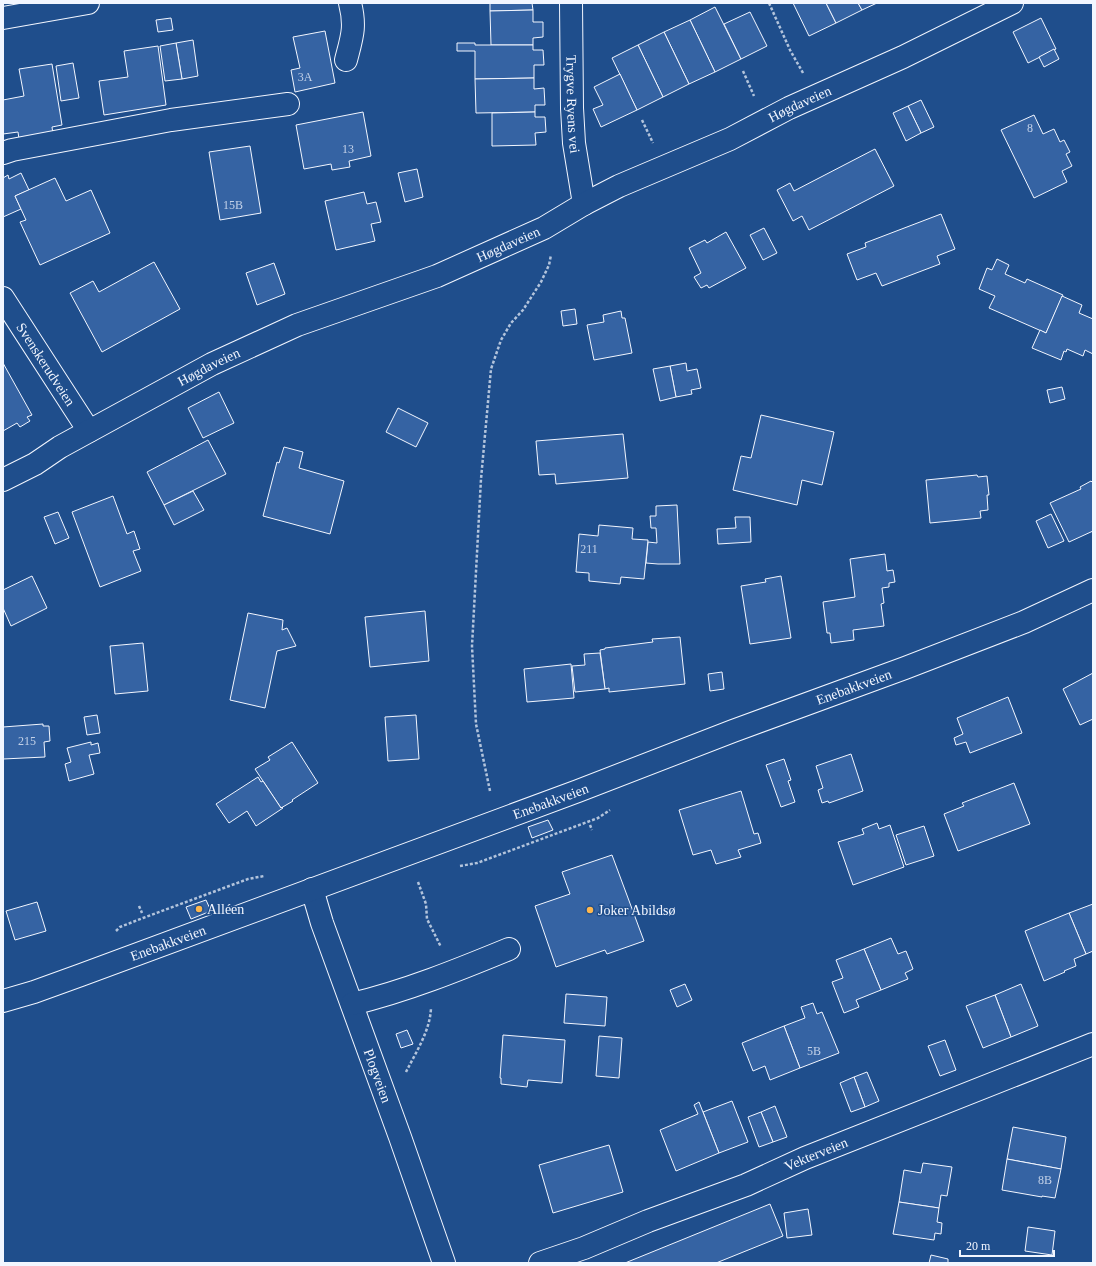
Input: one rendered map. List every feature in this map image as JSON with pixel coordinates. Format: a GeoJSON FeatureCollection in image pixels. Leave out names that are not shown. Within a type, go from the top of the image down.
{"type":"FeatureCollection","features":[{"type":"Feature","properties":{"kind":"street"},"geometry":{"type":"LineString","coordinates":[[3,18],[88,3]]}},
{"type":"Feature","properties":{"kind":"street"},"geometry":{"type":"LineString","coordinates":[[346,60],[352,35],[354,18],[350,3]]}},
{"type":"Feature","properties":{"kind":"street","name":"Trygve Ryens vei"},"geometry":{"type":"LineString","coordinates":[[572,3],[572,108],[574,143],[584,204]]}},
{"type":"Feature","properties":{"kind":"street","name":"Høgdaveien"},"geometry":{"type":"LineString","coordinates":[[3,480],[35,464],[60,447],[212,364],[297,325],[437,276],[544,228],[584,204],[619,186],[730,138],[789,108],[903,57],[1012,3]]}},
{"type":"Feature","properties":{"kind":"street"},"geometry":{"type":"LineString","coordinates":[[3,153],[171,120],[288,104]]}},
{"type":"Feature","properties":{"kind":"street","name":"Svenskerudveien"},"geometry":{"type":"LineString","coordinates":[[3,298],[89,432]]}},
{"type":"Feature","properties":{"kind":"street","name":"Enebakkveien"},"geometry":{"type":"LineString","coordinates":[[3,1001],[34,992],[578,791],[733,731],[905,668],[1024,622],[1093,590]]}},
{"type":"Feature","properties":{"kind":"street","name":"Plogveien"},"geometry":{"type":"LineString","coordinates":[[312,889],[322,923],[400,1136],[444,1263]]}},
{"type":"Feature","properties":{"kind":"street"},"geometry":{"type":"LineString","coordinates":[[352,1004],[377,998],[454,972],[509,949]]}},
{"type":"Feature","properties":{"kind":"street","name":"Vekterveien"},"geometry":{"type":"LineString","coordinates":[[540,1263],[584,1248],[648,1221],[746,1185],[805,1158],[1093,1044]]}},
{"type":"Feature","properties":{"kind":"path"},"geometry":{"type":"LineString","coordinates":[[769,3],[790,50],[806,78]]}},
{"type":"Feature","properties":{"kind":"path"},"geometry":{"type":"LineString","coordinates":[[743,71],[755,96]]}},
{"type":"Feature","properties":{"kind":"path"},"geometry":{"type":"LineString","coordinates":[[642,120],[654,145]]}},
{"type":"Feature","properties":{"kind":"path"},"geometry":{"type":"LineString","coordinates":[[490,791],[476,724],[472,646],[481,479],[491,369],[501,340],[511,323],[523,310],[541,282],[549,265],[561,218]]}},
{"type":"Feature","properties":{"kind":"path"},"geometry":{"type":"LineString","coordinates":[[590,825],[592,830]]}},
{"type":"Feature","properties":{"kind":"path"},"geometry":{"type":"LineString","coordinates":[[418,882],[426,904],[427,919],[454,972]]}},
{"type":"Feature","properties":{"kind":"path"},"geometry":{"type":"LineString","coordinates":[[139,906],[142,913]]}},
{"type":"Feature","properties":{"kind":"path"},"geometry":{"type":"LineString","coordinates":[[403,1078],[425,1034],[431,1015],[431,1007]]}},
{"type":"Feature","properties":{"kind":"building"},"geometry":{"type":"Polygon","coordinates":[[[490,3],[532,3],[533,10],[490,11],[490,3]]]}},
{"type":"Feature","properties":{"kind":"building"},"geometry":{"type":"Polygon","coordinates":[[[793,3],[826,3],[836,23],[809,36],[793,3]]]}},
{"type":"Feature","properties":{"kind":"building"},"geometry":{"type":"Polygon","coordinates":[[[826,3],[858,3],[862,10],[836,23],[826,3]]]}},
{"type":"Feature","properties":{"kind":"building"},"geometry":{"type":"Polygon","coordinates":[[[858,3],[877,3],[862,10],[858,3]]]}},
{"type":"Feature","properties":{"kind":"building"},"geometry":{"type":"Polygon","coordinates":[[[715,7],[741,59],[715,72],[690,20],[715,7]]]}},
{"type":"Feature","properties":{"kind":"building"},"geometry":{"type":"Polygon","coordinates":[[[533,10],[533,22],[543,22],[543,37],[533,38],[533,45],[491,45],[490,11],[533,10]]]}},
{"type":"Feature","properties":{"kind":"building"},"geometry":{"type":"Polygon","coordinates":[[[750,12],[767,46],[741,59],[724,24],[750,12]]]}},
{"type":"Feature","properties":{"kind":"building"},"geometry":{"type":"Polygon","coordinates":[[[171,18],[173,30],[158,32],[156,20],[171,18]]]}},
{"type":"Feature","properties":{"kind":"building"},"geometry":{"type":"Polygon","coordinates":[[[1041,18],[1056,49],[1028,63],[1013,32],[1041,18]]]}},
{"type":"Feature","properties":{"kind":"building"},"geometry":{"type":"Polygon","coordinates":[[[690,20],[715,72],[689,84],[664,32],[690,20]]]}},
{"type":"Feature","properties":{"kind":"building"},"geometry":{"type":"Polygon","coordinates":[[[325,31],[335,83],[295,92],[291,70],[300,68],[293,37],[325,31]]]}},
{"type":"Feature","properties":{"kind":"building"},"geometry":{"type":"Polygon","coordinates":[[[664,32],[689,84],[663,97],[638,45],[664,32]]]}},
{"type":"Feature","properties":{"kind":"building"},"geometry":{"type":"Polygon","coordinates":[[[193,40],[198,76],[182,79],[176,43],[193,40]]]}},
{"type":"Feature","properties":{"kind":"building"},"geometry":{"type":"Polygon","coordinates":[[[176,43],[182,79],[165,81],[160,46],[176,43]]]}},
{"type":"Feature","properties":{"kind":"building"},"geometry":{"type":"Polygon","coordinates":[[[457,43],[475,43],[475,45],[533,45],[533,50],[543,50],[544,65],[534,65],[534,78],[475,79],[475,51],[457,51],[457,43]]]}},
{"type":"Feature","properties":{"kind":"building"},"geometry":{"type":"Polygon","coordinates":[[[638,45],[663,97],[637,110],[612,58],[638,45]]]}},
{"type":"Feature","properties":{"kind":"building"},"geometry":{"type":"Polygon","coordinates":[[[158,46],[166,105],[104,115],[99,81],[128,77],[124,51],[158,46]]]}},
{"type":"Feature","properties":{"kind":"building"},"geometry":{"type":"Polygon","coordinates":[[[1054,49],[1059,59],[1044,67],[1039,57],[1054,49]]]}},
{"type":"Feature","properties":{"kind":"building"},"geometry":{"type":"Polygon","coordinates":[[[73,63],[79,98],[61,101],[56,66],[73,63]]]}},
{"type":"Feature","properties":{"kind":"building"},"geometry":{"type":"Polygon","coordinates":[[[52,64],[62,125],[52,127],[53,134],[19,139],[18,132],[3,134],[3,100],[24,96],[19,69],[52,64]]]}},
{"type":"Feature","properties":{"kind":"building"},"geometry":{"type":"Polygon","coordinates":[[[620,74],[637,110],[601,127],[593,109],[603,105],[594,87],[620,74]]]}},
{"type":"Feature","properties":{"kind":"building"},"geometry":{"type":"Polygon","coordinates":[[[534,78],[534,89],[544,88],[545,105],[535,105],[535,112],[476,113],[475,79],[534,78]]]}},
{"type":"Feature","properties":{"kind":"building"},"geometry":{"type":"Polygon","coordinates":[[[921,100],[934,127],[921,133],[908,106],[921,100]]]}},
{"type":"Feature","properties":{"kind":"building"},"geometry":{"type":"Polygon","coordinates":[[[908,106],[921,133],[906,141],[893,113],[908,106]]]}},
{"type":"Feature","properties":{"kind":"building"},"geometry":{"type":"Polygon","coordinates":[[[363,112],[371,156],[349,161],[350,167],[332,170],[331,164],[304,169],[296,125],[363,112]]]}},
{"type":"Feature","properties":{"kind":"building"},"geometry":{"type":"Polygon","coordinates":[[[535,112],[535,117],[545,117],[546,132],[535,133],[536,145],[492,146],[492,113],[535,112]]]}},
{"type":"Feature","properties":{"kind":"building"},"geometry":{"type":"Polygon","coordinates":[[[1034,115],[1043,134],[1054,129],[1060,142],[1064,140],[1070,152],[1066,154],[1072,166],[1062,171],[1067,182],[1034,198],[1001,130],[1034,115]]]}},
{"type":"Feature","properties":{"kind":"building"},"geometry":{"type":"Polygon","coordinates":[[[250,146],[261,213],[220,220],[209,152],[250,146]]]}},
{"type":"Feature","properties":{"kind":"building"},"geometry":{"type":"Polygon","coordinates":[[[875,149],[894,186],[809,230],[802,216],[793,221],[777,190],[790,183],[794,191],[875,149]]]}},
{"type":"Feature","properties":{"kind":"building"},"geometry":{"type":"Polygon","coordinates":[[[417,169],[423,197],[405,202],[398,173],[417,169]]]}},
{"type":"Feature","properties":{"kind":"building"},"geometry":{"type":"Polygon","coordinates":[[[21,173],[29,190],[15,196],[21,209],[3,217],[3,178],[8,175],[9,179],[21,173]]]}},
{"type":"Feature","properties":{"kind":"building"},"geometry":{"type":"Polygon","coordinates":[[[55,178],[66,201],[91,190],[110,233],[40,265],[20,222],[26,220],[15,196],[55,178]]]}},
{"type":"Feature","properties":{"kind":"building"},"geometry":{"type":"Polygon","coordinates":[[[364,192],[367,204],[376,202],[381,222],[371,224],[375,241],[336,250],[325,201],[364,192]]]}},
{"type":"Feature","properties":{"kind":"building"},"geometry":{"type":"Polygon","coordinates":[[[941,214],[955,249],[937,256],[940,264],[882,286],[876,273],[857,280],[847,254],[866,247],[865,243],[941,214]]]}},
{"type":"Feature","properties":{"kind":"building"},"geometry":{"type":"Polygon","coordinates":[[[764,228],[777,253],[763,260],[750,235],[764,228]]]}},
{"type":"Feature","properties":{"kind":"building"},"geometry":{"type":"Polygon","coordinates":[[[726,232],[746,268],[709,288],[707,285],[701,288],[694,277],[701,273],[689,248],[705,240],[707,243],[726,232]]]}},
{"type":"Feature","properties":{"kind":"building"},"geometry":{"type":"Polygon","coordinates":[[[997,259],[1009,265],[1005,274],[1025,283],[1027,279],[1063,295],[1046,333],[989,308],[995,296],[979,289],[987,268],[992,270],[997,259]]]}},
{"type":"Feature","properties":{"kind":"building"},"geometry":{"type":"Polygon","coordinates":[[[154,262],[180,309],[102,352],[70,293],[93,281],[99,292],[154,262]]]}},
{"type":"Feature","properties":{"kind":"building"},"geometry":{"type":"Polygon","coordinates":[[[274,263],[285,294],[257,305],[246,273],[274,263]]]}},
{"type":"Feature","properties":{"kind":"building"},"geometry":{"type":"Polygon","coordinates":[[[1062,296],[1082,305],[1079,313],[1093,319],[1093,354],[1085,350],[1083,356],[1067,349],[1066,352],[1064,351],[1061,360],[1032,348],[1040,330],[1046,333],[1062,296]]]}},
{"type":"Feature","properties":{"kind":"building"},"geometry":{"type":"Polygon","coordinates":[[[575,309],[577,324],[563,326],[561,311],[575,309]]]}},
{"type":"Feature","properties":{"kind":"building"},"geometry":{"type":"Polygon","coordinates":[[[621,311],[622,318],[625,318],[632,353],[594,360],[587,325],[604,322],[603,315],[621,311]]]}},
{"type":"Feature","properties":{"kind":"building"},"geometry":{"type":"Polygon","coordinates":[[[3,363],[32,415],[27,417],[30,421],[20,427],[17,423],[3,431],[3,363]]]}},
{"type":"Feature","properties":{"kind":"building"},"geometry":{"type":"Polygon","coordinates":[[[686,363],[687,371],[697,369],[701,388],[691,390],[692,394],[676,397],[670,366],[686,363]]]}},
{"type":"Feature","properties":{"kind":"building"},"geometry":{"type":"Polygon","coordinates":[[[670,366],[676,397],[660,401],[653,369],[670,366]]]}},
{"type":"Feature","properties":{"kind":"building"},"geometry":{"type":"Polygon","coordinates":[[[1062,387],[1065,399],[1050,403],[1047,390],[1062,387]]]}},
{"type":"Feature","properties":{"kind":"building"},"geometry":{"type":"Polygon","coordinates":[[[219,392],[234,423],[203,438],[188,408],[219,392]]]}},
{"type":"Feature","properties":{"kind":"building"},"geometry":{"type":"Polygon","coordinates":[[[398,408],[428,423],[416,447],[386,432],[398,408]]]}},
{"type":"Feature","properties":{"kind":"building"},"geometry":{"type":"Polygon","coordinates":[[[761,415],[834,432],[822,485],[802,480],[797,505],[733,490],[741,456],[751,458],[761,415]]]}},
{"type":"Feature","properties":{"kind":"building"},"geometry":{"type":"Polygon","coordinates":[[[623,434],[628,478],[556,484],[555,474],[539,475],[536,441],[623,434]]]}},
{"type":"Feature","properties":{"kind":"building"},"geometry":{"type":"Polygon","coordinates":[[[208,440],[226,474],[164,505],[147,472],[208,440]]]}},
{"type":"Feature","properties":{"kind":"building"},"geometry":{"type":"Polygon","coordinates":[[[284,447],[303,452],[299,468],[344,481],[330,534],[263,516],[277,462],[279,463],[284,447]]]}},
{"type":"Feature","properties":{"kind":"building"},"geometry":{"type":"Polygon","coordinates":[[[977,475],[978,477],[987,476],[989,495],[987,495],[988,510],[980,511],[981,518],[930,523],[926,480],[977,475]]]}},
{"type":"Feature","properties":{"kind":"building"},"geometry":{"type":"Polygon","coordinates":[[[1091,481],[1093,483],[1093,531],[1069,542],[1050,503],[1081,489],[1080,487],[1091,481]]]}},
{"type":"Feature","properties":{"kind":"building"},"geometry":{"type":"Polygon","coordinates":[[[193,491],[204,510],[174,525],[164,505],[193,491]]]}},
{"type":"Feature","properties":{"kind":"building"},"geometry":{"type":"Polygon","coordinates":[[[113,496],[127,534],[134,531],[140,549],[133,551],[141,571],[100,587],[72,512],[113,496]]]}},
{"type":"Feature","properties":{"kind":"building"},"geometry":{"type":"Polygon","coordinates":[[[677,505],[680,564],[646,563],[648,542],[657,543],[656,528],[651,528],[650,516],[656,516],[656,506],[677,505]]]}},
{"type":"Feature","properties":{"kind":"building"},"geometry":{"type":"Polygon","coordinates":[[[58,512],[69,538],[55,544],[44,517],[58,512]]]}},
{"type":"Feature","properties":{"kind":"building"},"geometry":{"type":"Polygon","coordinates":[[[1051,514],[1064,541],[1048,548],[1036,521],[1051,514]]]}},
{"type":"Feature","properties":{"kind":"building"},"geometry":{"type":"Polygon","coordinates":[[[735,517],[750,517],[751,542],[718,544],[717,529],[736,528],[735,517]]]}},
{"type":"Feature","properties":{"kind":"building"},"geometry":{"type":"Polygon","coordinates":[[[599,525],[633,528],[632,539],[648,540],[644,579],[621,577],[620,584],[589,581],[589,573],[576,572],[579,534],[598,536],[599,525]]]}},
{"type":"Feature","properties":{"kind":"building"},"geometry":{"type":"Polygon","coordinates":[[[885,554],[887,571],[893,570],[895,582],[889,583],[889,587],[882,588],[884,603],[881,604],[884,626],[853,630],[854,640],[831,643],[830,633],[827,633],[823,602],[855,597],[850,559],[885,554]]]}},
{"type":"Feature","properties":{"kind":"building"},"geometry":{"type":"Polygon","coordinates":[[[32,576],[47,608],[11,626],[3,608],[3,590],[32,576]]]}},
{"type":"Feature","properties":{"kind":"building"},"geometry":{"type":"Polygon","coordinates":[[[781,576],[791,638],[750,644],[741,586],[766,582],[765,579],[781,576]]]}},
{"type":"Feature","properties":{"kind":"building"},"geometry":{"type":"Polygon","coordinates":[[[425,611],[429,661],[370,667],[365,617],[425,611]]]}},
{"type":"Feature","properties":{"kind":"building"},"geometry":{"type":"Polygon","coordinates":[[[248,613],[283,620],[282,630],[287,628],[296,646],[277,651],[265,708],[230,700],[248,613]]]}},
{"type":"Feature","properties":{"kind":"building"},"geometry":{"type":"Polygon","coordinates":[[[680,637],[685,684],[609,692],[609,688],[605,689],[600,650],[605,648],[653,642],[652,639],[680,637]]]}},
{"type":"Feature","properties":{"kind":"building"},"geometry":{"type":"Polygon","coordinates":[[[143,643],[148,691],[115,694],[110,646],[143,643]]]}},
{"type":"Feature","properties":{"kind":"building"},"geometry":{"type":"Polygon","coordinates":[[[600,653],[605,689],[575,692],[572,666],[585,665],[584,654],[600,653]]]}},
{"type":"Feature","properties":{"kind":"building"},"geometry":{"type":"Polygon","coordinates":[[[571,664],[574,698],[527,702],[524,669],[571,664]]]}},
{"type":"Feature","properties":{"kind":"building"},"geometry":{"type":"Polygon","coordinates":[[[722,672],[724,689],[710,691],[708,674],[722,672]]]}},
{"type":"Feature","properties":{"kind":"building"},"geometry":{"type":"Polygon","coordinates":[[[1093,673],[1093,719],[1080,725],[1063,689],[1093,673]]]}},
{"type":"Feature","properties":{"kind":"building"},"geometry":{"type":"Polygon","coordinates":[[[1008,697],[1022,733],[970,753],[966,742],[956,745],[954,738],[963,734],[957,718],[1008,697]]]}},
{"type":"Feature","properties":{"kind":"building"},"geometry":{"type":"Polygon","coordinates":[[[97,715],[100,733],[87,735],[84,717],[97,715]]]}},
{"type":"Feature","properties":{"kind":"building"},"geometry":{"type":"Polygon","coordinates":[[[416,715],[419,759],[388,761],[385,717],[416,715]]]}},
{"type":"Feature","properties":{"kind":"building"},"geometry":{"type":"Polygon","coordinates":[[[43,724],[43,726],[49,726],[50,741],[44,742],[45,757],[3,759],[3,727],[43,724]]]}},
{"type":"Feature","properties":{"kind":"building"},"geometry":{"type":"Polygon","coordinates":[[[91,742],[91,745],[98,743],[100,753],[89,755],[94,774],[69,781],[65,764],[71,762],[67,748],[91,742]]]}},
{"type":"Feature","properties":{"kind":"building"},"geometry":{"type":"Polygon","coordinates":[[[292,742],[318,783],[281,808],[255,769],[270,760],[268,757],[292,742]]]}},
{"type":"Feature","properties":{"kind":"building"},"geometry":{"type":"Polygon","coordinates":[[[851,754],[863,791],[829,803],[828,801],[822,803],[818,790],[823,788],[816,766],[851,754]]]}},
{"type":"Feature","properties":{"kind":"building"},"geometry":{"type":"Polygon","coordinates":[[[784,759],[791,780],[788,781],[795,802],[781,807],[766,765],[784,759]]]}},
{"type":"Feature","properties":{"kind":"building"},"geometry":{"type":"Polygon","coordinates":[[[258,777],[261,782],[263,781],[281,808],[283,808],[256,826],[247,811],[229,823],[216,804],[258,777]]]}},
{"type":"Feature","properties":{"kind":"building"},"geometry":{"type":"Polygon","coordinates":[[[1014,783],[1030,824],[958,851],[944,814],[964,806],[962,803],[1014,783]]]}},
{"type":"Feature","properties":{"kind":"building"},"geometry":{"type":"Polygon","coordinates":[[[741,791],[754,834],[758,833],[761,843],[738,850],[741,857],[716,864],[711,850],[693,855],[679,810],[741,791]]]}},
{"type":"Feature","properties":{"kind":"building"},"geometry":{"type":"Polygon","coordinates":[[[548,820],[553,830],[532,838],[528,827],[548,820]]]}},
{"type":"Feature","properties":{"kind":"building"},"geometry":{"type":"Polygon","coordinates":[[[877,823],[879,829],[890,825],[904,867],[853,885],[838,842],[864,834],[862,829],[877,823]]]}},
{"type":"Feature","properties":{"kind":"building"},"geometry":{"type":"Polygon","coordinates":[[[924,826],[934,856],[906,865],[896,835],[924,826]]]}},
{"type":"Feature","properties":{"kind":"building"},"geometry":{"type":"Polygon","coordinates":[[[612,855],[644,941],[607,954],[605,950],[556,967],[535,906],[570,894],[562,872],[612,855]]]}},
{"type":"Feature","properties":{"kind":"building","name":"Alléen"},"geometry":{"type":"Polygon","coordinates":[[[206,900],[211,911],[191,919],[186,907],[206,900]]]}},
{"type":"Feature","properties":{"kind":"building"},"geometry":{"type":"Polygon","coordinates":[[[37,902],[46,931],[15,940],[6,911],[37,902]]]}},
{"type":"Feature","properties":{"kind":"building"},"geometry":{"type":"Polygon","coordinates":[[[1093,904],[1093,951],[1086,954],[1069,913],[1093,904]]]}},
{"type":"Feature","properties":{"kind":"building"},"geometry":{"type":"Polygon","coordinates":[[[1069,913],[1086,954],[1074,959],[1076,966],[1044,981],[1025,931],[1069,913]]]}},
{"type":"Feature","properties":{"kind":"building"},"geometry":{"type":"Polygon","coordinates":[[[891,938],[898,954],[906,951],[913,969],[905,973],[908,979],[881,990],[864,949],[891,938]]]}},
{"type":"Feature","properties":{"kind":"building"},"geometry":{"type":"Polygon","coordinates":[[[864,949],[881,990],[856,1000],[859,1007],[844,1013],[832,982],[843,978],[836,960],[864,949]]]}},
{"type":"Feature","properties":{"kind":"building"},"geometry":{"type":"Polygon","coordinates":[[[685,984],[692,1000],[677,1007],[670,990],[685,984]]]}},
{"type":"Feature","properties":{"kind":"building"},"geometry":{"type":"Polygon","coordinates":[[[1021,984],[1038,1026],[1011,1037],[995,995],[1021,984]]]}},
{"type":"Feature","properties":{"kind":"building"},"geometry":{"type":"Polygon","coordinates":[[[566,994],[607,997],[605,1026],[564,1023],[566,994]]]}},
{"type":"Feature","properties":{"kind":"building"},"geometry":{"type":"Polygon","coordinates":[[[995,995],[1011,1037],[983,1048],[966,1006],[995,995]]]}},
{"type":"Feature","properties":{"kind":"building"},"geometry":{"type":"Polygon","coordinates":[[[813,1003],[817,1014],[822,1012],[839,1053],[800,1068],[784,1026],[805,1018],[801,1007],[813,1003]]]}},
{"type":"Feature","properties":{"kind":"building"},"geometry":{"type":"Polygon","coordinates":[[[784,1026],[800,1068],[770,1080],[765,1066],[753,1071],[742,1043],[784,1026]]]}},
{"type":"Feature","properties":{"kind":"building"},"geometry":{"type":"Polygon","coordinates":[[[407,1030],[413,1044],[401,1048],[396,1034],[407,1030]]]}},
{"type":"Feature","properties":{"kind":"building"},"geometry":{"type":"Polygon","coordinates":[[[503,1035],[565,1040],[562,1083],[528,1080],[527,1087],[501,1084],[500,1078],[503,1035]]]}},
{"type":"Feature","properties":{"kind":"building"},"geometry":{"type":"Polygon","coordinates":[[[599,1036],[622,1038],[619,1078],[596,1076],[599,1036]]]}},
{"type":"Feature","properties":{"kind":"building"},"geometry":{"type":"Polygon","coordinates":[[[945,1040],[956,1070],[940,1076],[928,1046],[945,1040]]]}},
{"type":"Feature","properties":{"kind":"building"},"geometry":{"type":"Polygon","coordinates":[[[867,1072],[879,1101],[865,1107],[854,1077],[867,1072]]]}},
{"type":"Feature","properties":{"kind":"building"},"geometry":{"type":"Polygon","coordinates":[[[854,1077],[865,1107],[851,1112],[840,1083],[854,1077]]]}},
{"type":"Feature","properties":{"kind":"building"},"geometry":{"type":"Polygon","coordinates":[[[732,1101],[748,1142],[719,1153],[703,1112],[732,1101]]]}},
{"type":"Feature","properties":{"kind":"building"},"geometry":{"type":"Polygon","coordinates":[[[699,1102],[719,1153],[676,1171],[660,1130],[698,1114],[694,1105],[699,1102]]]}},
{"type":"Feature","properties":{"kind":"building"},"geometry":{"type":"Polygon","coordinates":[[[775,1106],[787,1137],[773,1142],[761,1112],[775,1106]]]}},
{"type":"Feature","properties":{"kind":"building"},"geometry":{"type":"Polygon","coordinates":[[[761,1112],[773,1142],[759,1147],[748,1117],[761,1112]]]}},
{"type":"Feature","properties":{"kind":"building"},"geometry":{"type":"Polygon","coordinates":[[[1013,1127],[1066,1137],[1061,1169],[1007,1159],[1013,1127]]]}},
{"type":"Feature","properties":{"kind":"building"},"geometry":{"type":"Polygon","coordinates":[[[609,1145],[623,1192],[553,1213],[539,1165],[609,1145]]]}},
{"type":"Feature","properties":{"kind":"building"},"geometry":{"type":"Polygon","coordinates":[[[1007,1159],[1061,1169],[1055,1198],[1002,1190],[1007,1159]]]}},
{"type":"Feature","properties":{"kind":"building"},"geometry":{"type":"Polygon","coordinates":[[[923,1163],[952,1167],[947,1196],[941,1195],[939,1208],[899,1202],[904,1170],[921,1173],[923,1163]]]}},
{"type":"Feature","properties":{"kind":"building"},"geometry":{"type":"Polygon","coordinates":[[[899,1202],[939,1208],[937,1222],[942,1223],[941,1234],[935,1233],[934,1240],[893,1234],[899,1202]]]}},
{"type":"Feature","properties":{"kind":"building"},"geometry":{"type":"Polygon","coordinates":[[[770,1204],[783,1236],[716,1263],[625,1263],[770,1204]]]}},
{"type":"Feature","properties":{"kind":"building"},"geometry":{"type":"Polygon","coordinates":[[[808,1209],[812,1235],[787,1238],[784,1213],[808,1209]]]}},
{"type":"Feature","properties":{"kind":"building"},"geometry":{"type":"Polygon","coordinates":[[[1028,1227],[1055,1231],[1052,1255],[1025,1251],[1028,1227]]]}},
{"type":"Feature","properties":{"kind":"building"},"geometry":{"type":"Polygon","coordinates":[[[931,1255],[948,1259],[948,1263],[929,1263],[931,1255]]]}},
{"type":"Feature","properties":{"kind":"place","name":"Alléen"},"geometry":{"type":"Point","coordinates":[199,909]}},
{"type":"Feature","properties":{"kind":"place","name":"Joker Abildsø"},"geometry":{"type":"Point","coordinates":[590,910]}}]}
